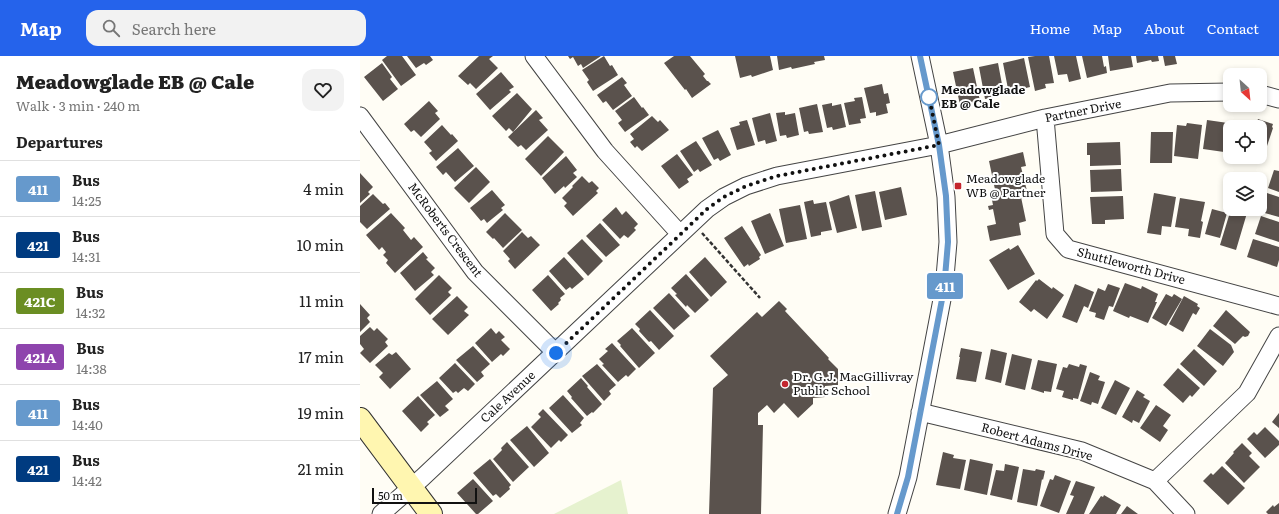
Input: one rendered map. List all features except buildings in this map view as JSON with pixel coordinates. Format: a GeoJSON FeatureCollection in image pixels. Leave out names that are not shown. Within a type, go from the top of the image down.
{"type":"FeatureCollection","features":[{"type":"Feature","properties":{"kind":"street"},"geometry":{"type":"LineString","coordinates":[[534,56],[604,151],[680,234]]}},
{"type":"Feature","properties":{"kind":"street"},"geometry":{"type":"LineString","coordinates":[[897,514],[908,477],[944,289],[948,242],[946,204],[939,145],[920,56]]}},
{"type":"Feature","properties":{"kind":"street","name":"Partner Drive"},"geometry":{"type":"LineString","coordinates":[[939,145],[1045,118],[1170,94],[1223,92]]}},
{"type":"Feature","properties":{"kind":"street"},"geometry":{"type":"LineString","coordinates":[[1267,96],[1279,99]]}},
{"type":"Feature","properties":{"kind":"street","name":"McRoberts Crescent"},"geometry":{"type":"LineString","coordinates":[[360,116],[475,272],[556,353]]}},
{"type":"Feature","properties":{"kind":"street","name":"Shuttleworth Drive"},"geometry":{"type":"LineString","coordinates":[[1045,118],[1055,234],[1068,249],[1279,306]]}},
{"type":"Feature","properties":{"kind":"street","name":"Cale Avenue"},"geometry":{"type":"LineString","coordinates":[[381,514],[412,488],[707,209],[724,197],[746,186],[771,178],[939,145]]}},
{"type":"Feature","properties":{"kind":"street"},"geometry":{"type":"LineString","coordinates":[[1155,482],[1247,393],[1279,336]]}},
{"type":"Feature","properties":{"kind":"street","name":"Robert Adams Drive"},"geometry":{"type":"LineString","coordinates":[[920,412],[1082,451],[1155,482],[1186,514]]}},
{"type":"Feature","properties":{"kind":"street"},"geometry":{"type":"LineString","coordinates":[[360,419],[431,514]]}},
{"type":"Feature","properties":{"kind":"path"},"geometry":{"type":"LineString","coordinates":[[692,223],[760,298]]}},
{"type":"Feature","properties":{"kind":"green space"},"geometry":{"type":"Polygon","coordinates":[[[621,480],[628,514],[554,514],[621,480]]]}},
{"type":"Feature","properties":{"kind":"bus line","name":"411"},"geometry":{"type":"LineString","coordinates":[[897,514],[908,477],[944,289],[948,242],[946,196],[939,145],[920,56]]}},
{"type":"Feature","properties":{"kind":"place","name":"Meadowglade EB @ Cale"},"geometry":{"type":"Point","coordinates":[929,97]}},
{"type":"Feature","properties":{"kind":"place","name":"Meadowglade WB @ Partner"},"geometry":{"type":"Point","coordinates":[958,186]}},
{"type":"Feature","properties":{"kind":"place","name":"Dr. G.J. MacGillivray Public School"},"geometry":{"type":"Point","coordinates":[785,384]}},
{"type":"Feature","properties":{"kind":"route"},"geometry":{"type":"LineString","coordinates":[[556,353],[680,234],[707,209],[724,197],[746,186],[777,176],[939,145],[929,97]]}}]}
